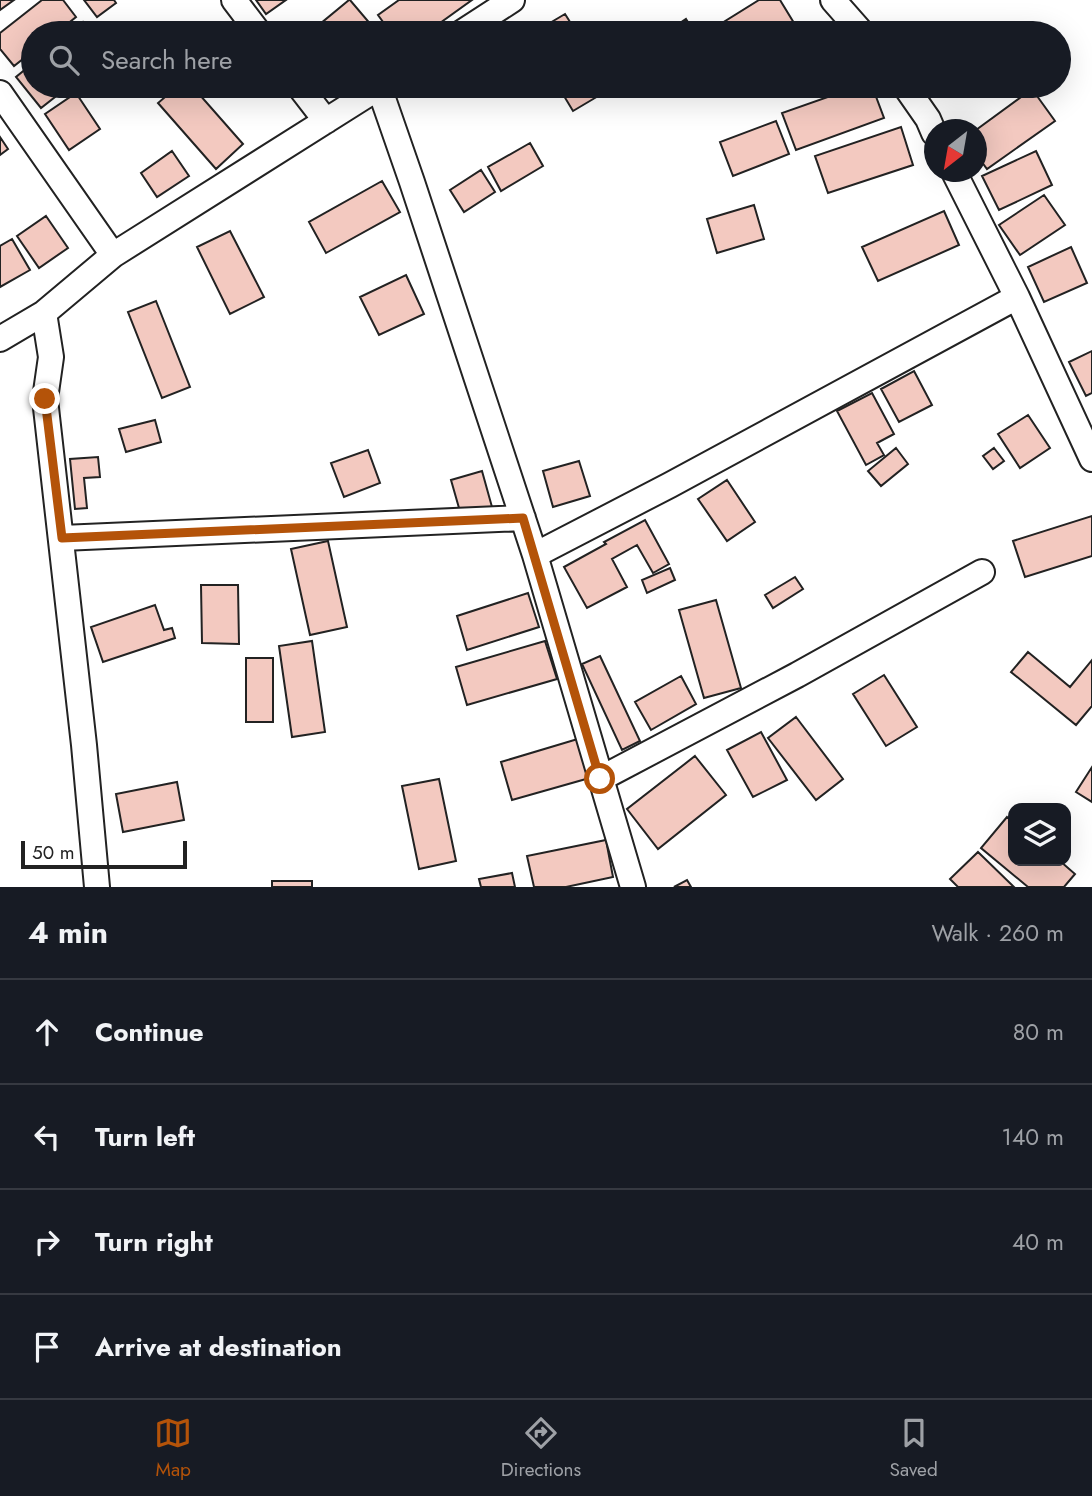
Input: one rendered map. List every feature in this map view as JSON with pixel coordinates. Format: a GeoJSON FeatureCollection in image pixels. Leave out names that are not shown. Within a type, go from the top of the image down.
{"type":"FeatureCollection","features":[{"type":"Feature","properties":{"kind":"street"},"geometry":{"type":"LineString","coordinates":[[234,0],[250,21]]}},
{"type":"Feature","properties":{"kind":"street"},"geometry":{"type":"LineString","coordinates":[[480,21],[512,0]]}},
{"type":"Feature","properties":{"kind":"street"},"geometry":{"type":"LineString","coordinates":[[833,0],[851,21]]}},
{"type":"Feature","properties":{"kind":"street"},"geometry":{"type":"LineString","coordinates":[[0,93],[113,255]]}},
{"type":"Feature","properties":{"kind":"street"},"geometry":{"type":"LineString","coordinates":[[308,98],[326,121]]}},
{"type":"Feature","properties":{"kind":"street"},"geometry":{"type":"LineString","coordinates":[[0,339],[44,313],[113,255],[363,98]]}},
{"type":"Feature","properties":{"kind":"street"},"geometry":{"type":"LineString","coordinates":[[384,98],[535,555],[633,887]]}},
{"type":"Feature","properties":{"kind":"street"},"geometry":{"type":"LineString","coordinates":[[913,98],[928,119]]}},
{"type":"Feature","properties":{"kind":"street"},"geometry":{"type":"LineString","coordinates":[[959,182],[1017,297],[1092,459]]}},
{"type":"Feature","properties":{"kind":"street"},"geometry":{"type":"LineString","coordinates":[[535,555],[1017,297]]}},
{"type":"Feature","properties":{"kind":"street"},"geometry":{"type":"LineString","coordinates":[[44,313],[51,357],[45,399],[62,538],[97,887]]}},
{"type":"Feature","properties":{"kind":"street"},"geometry":{"type":"LineString","coordinates":[[62,538],[523,518]]}},
{"type":"Feature","properties":{"kind":"street"},"geometry":{"type":"LineString","coordinates":[[600,779],[797,675],[982,572]]}},
{"type":"Feature","properties":{"kind":"building"},"geometry":{"type":"Polygon","coordinates":[[[0,0],[14,0],[0,10],[0,0]]]}},
{"type":"Feature","properties":{"kind":"building"},"geometry":{"type":"Polygon","coordinates":[[[42,0],[63,0],[76,17],[71,21],[21,21],[21,60],[14,66],[0,49],[0,33],[42,0]]]}},
{"type":"Feature","properties":{"kind":"building"},"geometry":{"type":"Polygon","coordinates":[[[84,0],[114,0],[116,3],[97,17],[84,0]]]}},
{"type":"Feature","properties":{"kind":"building"},"geometry":{"type":"Polygon","coordinates":[[[256,0],[286,0],[266,14],[256,0]]]}},
{"type":"Feature","properties":{"kind":"building"},"geometry":{"type":"Polygon","coordinates":[[[350,0],[368,21],[324,21],[350,0]]]}},
{"type":"Feature","properties":{"kind":"building"},"geometry":{"type":"Polygon","coordinates":[[[399,0],[472,0],[443,21],[382,21],[378,15],[399,0]]]}},
{"type":"Feature","properties":{"kind":"building"},"geometry":{"type":"Polygon","coordinates":[[[759,0],[780,0],[793,21],[725,21],[759,0]]]}},
{"type":"Feature","properties":{"kind":"building"},"geometry":{"type":"Polygon","coordinates":[[[565,14],[569,21],[553,21],[565,14]]]}},
{"type":"Feature","properties":{"kind":"building"},"geometry":{"type":"Polygon","coordinates":[[[33,98],[54,98],[41,108],[33,98]]]}},
{"type":"Feature","properties":{"kind":"building"},"geometry":{"type":"Polygon","coordinates":[[[69,98],[79,98],[100,129],[69,150],[45,114],[69,98]]]}},
{"type":"Feature","properties":{"kind":"building"},"geometry":{"type":"Polygon","coordinates":[[[164,98],[203,98],[243,144],[216,169],[158,103],[164,98]]]}},
{"type":"Feature","properties":{"kind":"building"},"geometry":{"type":"Polygon","coordinates":[[[565,98],[595,98],[573,111],[565,98]]]}},
{"type":"Feature","properties":{"kind":"building"},"geometry":{"type":"Polygon","coordinates":[[[825,98],[876,98],[884,118],[796,150],[782,113],[825,98]]]}},
{"type":"Feature","properties":{"kind":"building"},"geometry":{"type":"Polygon","coordinates":[[[1020,98],[1038,98],[1055,121],[987,169],[987,122],[1020,98]]]}},
{"type":"Feature","properties":{"kind":"building"},"geometry":{"type":"Polygon","coordinates":[[[776,121],[789,154],[733,176],[720,142],[776,121]]]}},
{"type":"Feature","properties":{"kind":"building"},"geometry":{"type":"Polygon","coordinates":[[[901,127],[913,165],[828,193],[815,156],[901,127]]]}},
{"type":"Feature","properties":{"kind":"building"},"geometry":{"type":"Polygon","coordinates":[[[0,137],[8,149],[0,155],[0,137]]]}},
{"type":"Feature","properties":{"kind":"building"},"geometry":{"type":"Polygon","coordinates":[[[530,143],[543,166],[501,191],[488,167],[530,143]]]}},
{"type":"Feature","properties":{"kind":"building"},"geometry":{"type":"Polygon","coordinates":[[[172,151],[189,176],[157,197],[141,173],[172,151]]]}},
{"type":"Feature","properties":{"kind":"building"},"geometry":{"type":"Polygon","coordinates":[[[1036,151],[1052,185],[999,210],[985,182],[987,174],[1036,151]]]}},
{"type":"Feature","properties":{"kind":"building"},"geometry":{"type":"Polygon","coordinates":[[[481,170],[495,192],[464,212],[450,190],[481,170]]]}},
{"type":"Feature","properties":{"kind":"building"},"geometry":{"type":"Polygon","coordinates":[[[382,181],[400,212],[326,253],[309,222],[382,181]]]}},
{"type":"Feature","properties":{"kind":"building"},"geometry":{"type":"Polygon","coordinates":[[[1044,195],[1065,225],[1020,255],[999,225],[1044,195]]]}},
{"type":"Feature","properties":{"kind":"building"},"geometry":{"type":"Polygon","coordinates":[[[754,205],[764,239],[717,253],[707,219],[754,205]]]}},
{"type":"Feature","properties":{"kind":"building"},"geometry":{"type":"Polygon","coordinates":[[[944,211],[959,245],[878,281],[862,247],[944,211]]]}},
{"type":"Feature","properties":{"kind":"building"},"geometry":{"type":"Polygon","coordinates":[[[46,216],[68,248],[39,268],[17,236],[46,216]]]}},
{"type":"Feature","properties":{"kind":"building"},"geometry":{"type":"Polygon","coordinates":[[[230,231],[264,297],[230,314],[197,247],[230,231]]]}},
{"type":"Feature","properties":{"kind":"building"},"geometry":{"type":"Polygon","coordinates":[[[12,239],[30,270],[0,287],[0,246],[12,239]]]}},
{"type":"Feature","properties":{"kind":"building"},"geometry":{"type":"Polygon","coordinates":[[[1071,247],[1087,283],[1044,302],[1028,267],[1071,247]]]}},
{"type":"Feature","properties":{"kind":"building"},"geometry":{"type":"Polygon","coordinates":[[[406,275],[424,314],[379,335],[360,297],[406,275]]]}},
{"type":"Feature","properties":{"kind":"building"},"geometry":{"type":"Polygon","coordinates":[[[156,301],[190,387],[162,398],[128,312],[156,301]]]}},
{"type":"Feature","properties":{"kind":"building"},"geometry":{"type":"Polygon","coordinates":[[[1092,351],[1092,393],[1086,396],[1069,362],[1092,351]]]}},
{"type":"Feature","properties":{"kind":"building"},"geometry":{"type":"Polygon","coordinates":[[[914,371],[932,405],[899,422],[881,389],[914,371]]]}},
{"type":"Feature","properties":{"kind":"building"},"geometry":{"type":"Polygon","coordinates":[[[872,393],[894,434],[877,443],[884,455],[866,465],[837,411],[872,393]]]}},
{"type":"Feature","properties":{"kind":"building"},"geometry":{"type":"Polygon","coordinates":[[[1028,415],[1050,448],[1020,468],[998,434],[1028,415]]]}},
{"type":"Feature","properties":{"kind":"building"},"geometry":{"type":"Polygon","coordinates":[[[155,420],[161,442],[126,452],[119,429],[155,420]]]}},
{"type":"Feature","properties":{"kind":"building"},"geometry":{"type":"Polygon","coordinates":[[[896,448],[908,464],[881,486],[868,471],[896,448]]]}},
{"type":"Feature","properties":{"kind":"building"},"geometry":{"type":"Polygon","coordinates":[[[994,448],[1004,461],[993,469],[983,456],[994,448]]]}},
{"type":"Feature","properties":{"kind":"building"},"geometry":{"type":"Polygon","coordinates":[[[368,450],[380,483],[344,497],[331,463],[368,450]]]}},
{"type":"Feature","properties":{"kind":"building"},"geometry":{"type":"Polygon","coordinates":[[[98,457],[100,477],[84,478],[87,508],[75,509],[70,459],[98,457]]]}},
{"type":"Feature","properties":{"kind":"building"},"geometry":{"type":"Polygon","coordinates":[[[579,461],[590,496],[553,507],[543,471],[579,461]]]}},
{"type":"Feature","properties":{"kind":"building"},"geometry":{"type":"Polygon","coordinates":[[[482,471],[492,507],[461,515],[451,480],[482,471]]]}},
{"type":"Feature","properties":{"kind":"building"},"geometry":{"type":"Polygon","coordinates":[[[727,480],[755,522],[727,541],[698,499],[727,480]]]}},
{"type":"Feature","properties":{"kind":"building"},"geometry":{"type":"Polygon","coordinates":[[[1092,516],[1092,556],[1025,577],[1013,541],[1092,516]]]}},
{"type":"Feature","properties":{"kind":"building"},"geometry":{"type":"Polygon","coordinates":[[[645,520],[669,564],[653,573],[637,545],[612,559],[627,587],[587,608],[564,567],[645,520]]]}},
{"type":"Feature","properties":{"kind":"building"},"geometry":{"type":"Polygon","coordinates":[[[328,541],[347,627],[310,635],[291,549],[328,541]]]}},
{"type":"Feature","properties":{"kind":"building"},"geometry":{"type":"Polygon","coordinates":[[[670,568],[675,580],[647,593],[642,580],[670,568]]]}},
{"type":"Feature","properties":{"kind":"building"},"geometry":{"type":"Polygon","coordinates":[[[795,577],[803,589],[773,608],[765,595],[795,577]]]}},
{"type":"Feature","properties":{"kind":"building"},"geometry":{"type":"Polygon","coordinates":[[[201,585],[238,585],[239,644],[202,643],[201,585]]]}},
{"type":"Feature","properties":{"kind":"building"},"geometry":{"type":"Polygon","coordinates":[[[528,593],[539,627],[467,650],[457,616],[528,593]]]}},
{"type":"Feature","properties":{"kind":"building"},"geometry":{"type":"Polygon","coordinates":[[[716,600],[741,688],[704,698],[679,610],[716,600]]]}},
{"type":"Feature","properties":{"kind":"building"},"geometry":{"type":"Polygon","coordinates":[[[155,605],[164,630],[172,628],[175,638],[103,662],[91,627],[155,605]]]}},
{"type":"Feature","properties":{"kind":"building"},"geometry":{"type":"Polygon","coordinates":[[[312,641],[325,732],[292,737],[279,646],[312,641]]]}},
{"type":"Feature","properties":{"kind":"building"},"geometry":{"type":"Polygon","coordinates":[[[545,641],[557,679],[467,705],[456,667],[545,641]]]}},
{"type":"Feature","properties":{"kind":"building"},"geometry":{"type":"Polygon","coordinates":[[[1028,652],[1070,687],[1092,660],[1092,706],[1076,725],[1011,672],[1028,652]]]}},
{"type":"Feature","properties":{"kind":"building"},"geometry":{"type":"Polygon","coordinates":[[[600,656],[640,741],[622,750],[582,664],[600,656]]]}},
{"type":"Feature","properties":{"kind":"building"},"geometry":{"type":"Polygon","coordinates":[[[246,658],[273,658],[273,722],[246,722],[246,658]]]}},
{"type":"Feature","properties":{"kind":"building"},"geometry":{"type":"Polygon","coordinates":[[[884,675],[917,727],[886,746],[853,694],[884,675]]]}},
{"type":"Feature","properties":{"kind":"building"},"geometry":{"type":"Polygon","coordinates":[[[681,676],[696,704],[651,730],[635,702],[681,676]]]}},
{"type":"Feature","properties":{"kind":"building"},"geometry":{"type":"Polygon","coordinates":[[[796,717],[843,779],[816,800],[768,738],[796,717]]]}},
{"type":"Feature","properties":{"kind":"building"},"geometry":{"type":"Polygon","coordinates":[[[761,732],[787,780],[753,797],[727,750],[761,732]]]}},
{"type":"Feature","properties":{"kind":"building"},"geometry":{"type":"Polygon","coordinates":[[[581,738],[593,777],[512,800],[501,762],[581,738]]]}},
{"type":"Feature","properties":{"kind":"building"},"geometry":{"type":"Polygon","coordinates":[[[695,756],[726,795],[658,849],[627,809],[695,756]]]}},
{"type":"Feature","properties":{"kind":"building"},"geometry":{"type":"Polygon","coordinates":[[[1092,767],[1092,802],[1076,792],[1092,767]]]}},
{"type":"Feature","properties":{"kind":"building"},"geometry":{"type":"Polygon","coordinates":[[[439,779],[456,861],[419,869],[402,786],[439,779]]]}},
{"type":"Feature","properties":{"kind":"building"},"geometry":{"type":"Polygon","coordinates":[[[177,782],[184,820],[123,832],[116,794],[177,782]]]}},
{"type":"Feature","properties":{"kind":"building"},"geometry":{"type":"Polygon","coordinates":[[[1007,817],[1008,866],[1066,866],[1075,874],[1064,887],[1028,887],[981,848],[1007,817]]]}},
{"type":"Feature","properties":{"kind":"building"},"geometry":{"type":"Polygon","coordinates":[[[606,840],[613,877],[566,887],[534,887],[527,856],[606,840]]]}},
{"type":"Feature","properties":{"kind":"building"},"geometry":{"type":"Polygon","coordinates":[[[978,852],[1014,887],[958,887],[950,879],[978,852]]]}},
{"type":"Feature","properties":{"kind":"building"},"geometry":{"type":"Polygon","coordinates":[[[512,873],[515,887],[481,887],[479,879],[512,873]]]}},
{"type":"Feature","properties":{"kind":"building"},"geometry":{"type":"Polygon","coordinates":[[[687,880],[691,887],[674,887],[687,880]]]}},
{"type":"Feature","properties":{"kind":"building"},"geometry":{"type":"Polygon","coordinates":[[[272,881],[312,881],[312,887],[272,887],[272,881]]]}},
{"type":"Feature","properties":{"kind":"route"},"geometry":{"type":"LineString","coordinates":[[45,399],[62,538],[523,518],[600,779]]}}]}
